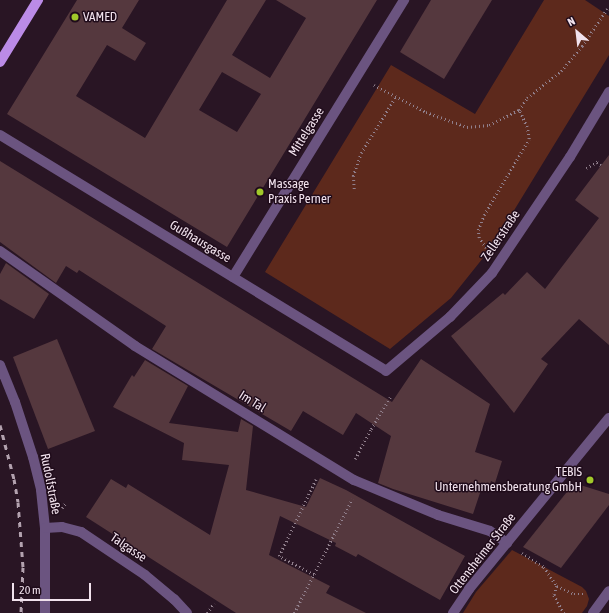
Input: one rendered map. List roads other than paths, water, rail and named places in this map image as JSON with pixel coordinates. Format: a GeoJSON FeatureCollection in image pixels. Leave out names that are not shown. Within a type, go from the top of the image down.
{"type":"FeatureCollection","features":[{"type":"Feature","properties":{"kind":"main road"},"geometry":{"type":"LineString","coordinates":[[0,62],[38,0]]}},
{"type":"Feature","properties":{"kind":"street","name":"Mittelgasse"},"geometry":{"type":"LineString","coordinates":[[233,277],[404,0]]}},
{"type":"Feature","properties":{"kind":"street","name":"Zellerstraße"},"geometry":{"type":"LineString","coordinates":[[386,370],[450,317],[492,273],[570,157],[609,92]]}},
{"type":"Feature","properties":{"kind":"street","name":"Gußhausgasse"},"geometry":{"type":"LineString","coordinates":[[0,135],[386,370]]}},
{"type":"Feature","properties":{"kind":"street","name":"Im Tal"},"geometry":{"type":"LineString","coordinates":[[0,251],[135,346],[354,480],[432,513],[490,531],[507,543]]}},
{"type":"Feature","properties":{"kind":"street","name":"Rudolfstraße"},"geometry":{"type":"LineString","coordinates":[[0,365],[33,457],[41,490],[45,528],[45,613]]}},
{"type":"Feature","properties":{"kind":"street","name":"Ottensheimer Straße"},"geometry":{"type":"LineString","coordinates":[[453,613],[469,589],[609,418]]}},
{"type":"Feature","properties":{"kind":"street","name":"Talgasse"},"geometry":{"type":"LineString","coordinates":[[45,528],[62,527],[81,532],[145,575],[174,599],[187,613]]}},
{"type":"Feature","properties":{"kind":"street"},"geometry":{"type":"LineString","coordinates":[[593,613],[608,592]]}},
{"type":"Feature","properties":{"kind":"railway"},"geometry":{"type":"LineString","coordinates":[[0,425],[14,479],[18,502],[23,567],[21,613]]}},
{"type":"Feature","properties":{"kind":"place","name":"VAMED"},"geometry":{"type":"Point","coordinates":[75,17]}},
{"type":"Feature","properties":{"kind":"place","name":"Massage Praxis Perner"},"geometry":{"type":"Point","coordinates":[260,192]}},
{"type":"Feature","properties":{"kind":"place","name":"TEBIS Unternehmensberatung GmbH"},"geometry":{"type":"Point","coordinates":[590,480]}}]}
